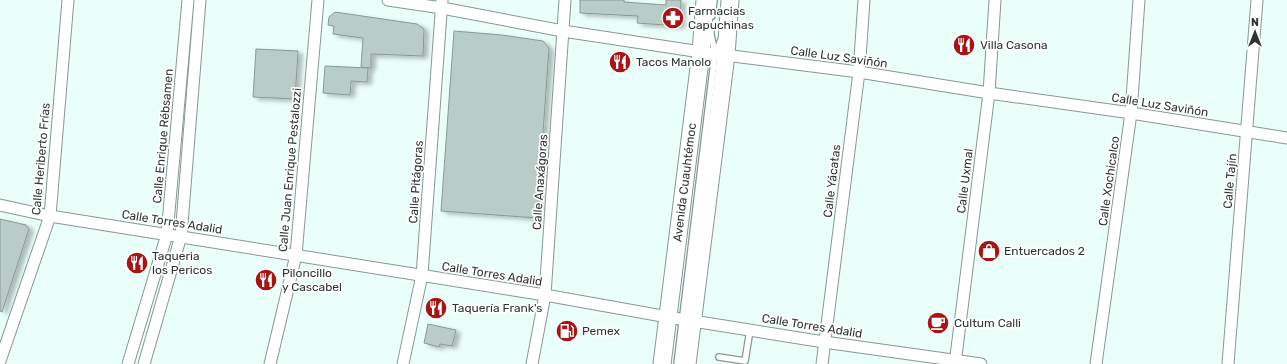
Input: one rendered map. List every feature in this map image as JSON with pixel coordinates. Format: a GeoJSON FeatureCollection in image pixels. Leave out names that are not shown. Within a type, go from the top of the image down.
{"type":"FeatureCollection","features":[{"type":"Feature","properties":{"kind":"main road","name":"Avenida Cuauhtémoc"},"geometry":{"type":"LineString","coordinates":[[662,364],[681,319],[714,53],[705,0]]}},
{"type":"Feature","properties":{"kind":"main road","name":"Avenida Cuauhtémoc"},"geometry":{"type":"LineString","coordinates":[[687,364],[681,319],[714,53],[730,0]]}},
{"type":"Feature","properties":{"kind":"street","name":"Calle Heriberto Frías"},"geometry":{"type":"LineString","coordinates":[[0,361],[50,216],[68,0]]}},
{"type":"Feature","properties":{"kind":"street","name":"Calle Enrique Rébsamen"},"geometry":{"type":"LineString","coordinates":[[128,364],[167,234],[188,0]]}},
{"type":"Feature","properties":{"kind":"street"},"geometry":{"type":"LineString","coordinates":[[144,364],[181,236],[200,0]]}},
{"type":"Feature","properties":{"kind":"street","name":"Calle Juan Enrique Pestalozzi"},"geometry":{"type":"LineString","coordinates":[[270,364],[296,255],[318,0]]}},
{"type":"Feature","properties":{"kind":"street","name":"Calle Luz Saviñón"},"geometry":{"type":"LineString","coordinates":[[388,0],[442,4],[563,32],[859,72],[1287,138]]}},
{"type":"Feature","properties":{"kind":"street","name":"Calle Anaxágoras"},"geometry":{"type":"LineString","coordinates":[[532,364],[544,295],[565,0]]}},
{"type":"Feature","properties":{"kind":"street","name":"Calle Yácatas"},"geometry":{"type":"LineString","coordinates":[[822,364],[859,72],[864,0]]}},
{"type":"Feature","properties":{"kind":"street","name":"Calle Uxmal"},"geometry":{"type":"LineString","coordinates":[[955,362],[989,93],[995,0]]}},
{"type":"Feature","properties":{"kind":"street","name":"Calle Xochicalco"},"geometry":{"type":"LineString","coordinates":[[1096,364],[1131,113],[1139,0]]}},
{"type":"Feature","properties":{"kind":"street","name":"Calle Tajín"},"geometry":{"type":"LineString","coordinates":[[1228,364],[1257,0]]}},
{"type":"Feature","properties":{"kind":"street","name":"Calle Pitágoras"},"geometry":{"type":"LineString","coordinates":[[403,364],[422,275],[442,4]]}},
{"type":"Feature","properties":{"kind":"street","name":"Calle Torres Adalid"},"geometry":{"type":"LineString","coordinates":[[0,205],[50,216],[422,275],[681,319],[955,362],[981,364]]}},
{"type":"Feature","properties":{"kind":"lane"},"geometry":{"type":"LineString","coordinates":[[714,0],[711,35],[714,53]]}},
{"type":"Feature","properties":{"kind":"lane"},"geometry":{"type":"LineString","coordinates":[[714,53],[722,36],[725,0]]}},
{"type":"Feature","properties":{"kind":"lane"},"geometry":{"type":"LineString","coordinates":[[678,364],[681,319]]}},
{"type":"Feature","properties":{"kind":"lane"},"geometry":{"type":"LineString","coordinates":[[719,358],[745,360],[750,330]]}},
{"type":"Feature","properties":{"kind":"building"},"geometry":{"type":"Polygon","coordinates":[[[580,0],[624,0],[624,2],[666,5],[666,0],[681,0],[680,26],[637,23],[638,16],[580,13],[580,0]]]}},
{"type":"Feature","properties":{"kind":"building"},"geometry":{"type":"Polygon","coordinates":[[[335,12],[417,24],[424,29],[423,56],[371,54],[371,68],[361,67],[363,38],[333,34],[334,26],[328,25],[329,17],[335,12]]]}},
{"type":"Feature","properties":{"kind":"building"},"geometry":{"type":"Polygon","coordinates":[[[454,31],[502,35],[543,41],[549,48],[537,218],[441,211],[454,31]]]}},
{"type":"Feature","properties":{"kind":"building"},"geometry":{"type":"Polygon","coordinates":[[[256,49],[298,51],[295,99],[253,97],[256,49]]]}},
{"type":"Feature","properties":{"kind":"building"},"geometry":{"type":"Polygon","coordinates":[[[325,66],[368,68],[367,82],[351,81],[350,95],[323,93],[325,66]]]}},
{"type":"Feature","properties":{"kind":"building"},"geometry":{"type":"Polygon","coordinates":[[[0,219],[26,225],[29,229],[2,312],[0,311],[0,219]]]}},
{"type":"Feature","properties":{"kind":"building"},"geometry":{"type":"Polygon","coordinates":[[[428,324],[456,330],[452,346],[440,344],[439,347],[424,343],[428,324]]]}},
{"type":"Feature","properties":{"kind":"place","name":"Farmacias Capuchinas"},"geometry":{"type":"Point","coordinates":[673,18]}},
{"type":"Feature","properties":{"kind":"place","name":"Villa Casona"},"geometry":{"type":"Point","coordinates":[964,45]}},
{"type":"Feature","properties":{"kind":"place","name":"Tacos Manolo"},"geometry":{"type":"Point","coordinates":[620,62]}},
{"type":"Feature","properties":{"kind":"place","name":"Entuercados 2"},"geometry":{"type":"Point","coordinates":[989,251]}},
{"type":"Feature","properties":{"kind":"place","name":"Taqueria los Pericos"},"geometry":{"type":"Point","coordinates":[137,263]}},
{"type":"Feature","properties":{"kind":"place","name":"Piloncillo y Cascabel"},"geometry":{"type":"Point","coordinates":[266,280]}},
{"type":"Feature","properties":{"kind":"place","name":"Taquería Frank's"},"geometry":{"type":"Point","coordinates":[436,308]}},
{"type":"Feature","properties":{"kind":"place","name":"Cultum Calli"},"geometry":{"type":"Point","coordinates":[938,323]}},
{"type":"Feature","properties":{"kind":"place","name":"Pemex"},"geometry":{"type":"Point","coordinates":[567,331]}}]}
